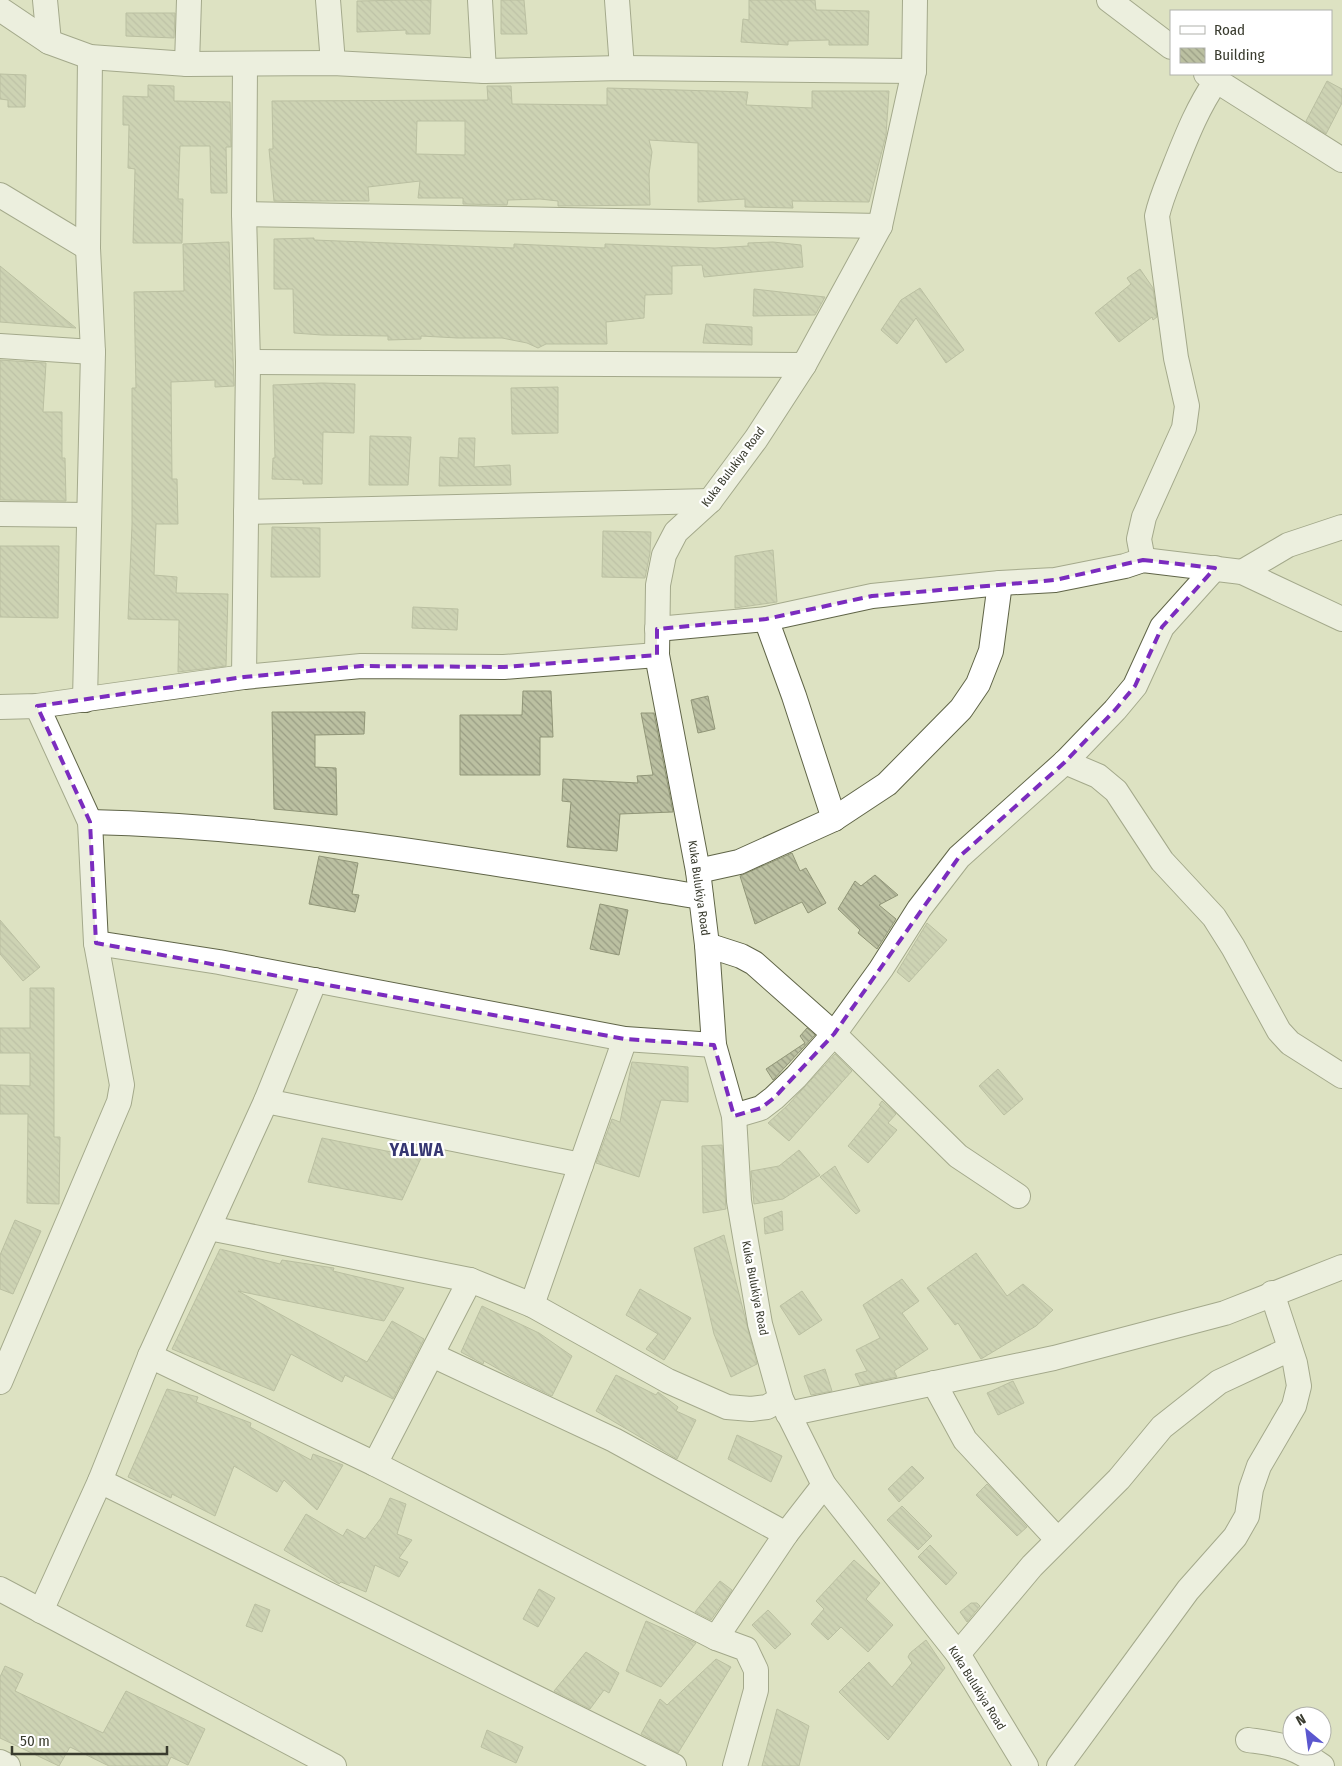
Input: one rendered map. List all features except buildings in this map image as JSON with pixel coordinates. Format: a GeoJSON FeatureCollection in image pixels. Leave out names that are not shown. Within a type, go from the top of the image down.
{"type":"FeatureCollection","features":[{"type":"Feature","properties":{"kind":"street"},"geometry":{"type":"LineString","coordinates":[[45,0],[49,42]]}},
{"type":"Feature","properties":{"kind":"street"},"geometry":{"type":"LineString","coordinates":[[187,64],[189,0]]}},
{"type":"Feature","properties":{"kind":"street"},"geometry":{"type":"LineString","coordinates":[[328,0],[333,63]]}},
{"type":"Feature","properties":{"kind":"street"},"geometry":{"type":"LineString","coordinates":[[480,0],[484,71]]}},
{"type":"Feature","properties":{"kind":"street"},"geometry":{"type":"LineString","coordinates":[[617,0],[622,68]]}},
{"type":"Feature","properties":{"kind":"street","name":"Kuka Bulukiya Road"},"geometry":{"type":"LineString","coordinates":[[916,0],[914,71],[880,226],[804,365],[756,439],[710,501],[676,532],[664,555],[658,585],[657,655],[698,871],[707,945],[714,1045],[734,1116],[739,1201],[760,1324],[785,1406],[824,1485],[958,1654],[1026,1766]]}},
{"type":"Feature","properties":{"kind":"street"},"geometry":{"type":"LineString","coordinates":[[1109,0],[1170,46]]}},
{"type":"Feature","properties":{"kind":"street"},"geometry":{"type":"LineString","coordinates":[[0,9],[49,42],[90,57],[187,64],[333,63],[484,71],[622,68],[914,71]]}},
{"type":"Feature","properties":{"kind":"street"},"geometry":{"type":"LineString","coordinates":[[85,700],[93,352],[88,248],[90,57]]}},
{"type":"Feature","properties":{"kind":"street"},"geometry":{"type":"LineString","coordinates":[[244,677],[248,362],[244,214],[245,65]]}},
{"type":"Feature","properties":{"kind":"street"},"geometry":{"type":"LineString","coordinates":[[1143,560],[1139,539],[1144,518],[1184,428],[1187,406],[1176,358],[1157,216],[1161,197],[1211,77],[1342,160]]}},
{"type":"Feature","properties":{"kind":"street"},"geometry":{"type":"LineString","coordinates":[[0,195],[88,248]]}},
{"type":"Feature","properties":{"kind":"street"},"geometry":{"type":"LineString","coordinates":[[244,214],[880,226]]}},
{"type":"Feature","properties":{"kind":"street"},"geometry":{"type":"LineString","coordinates":[[0,346],[93,352]]}},
{"type":"Feature","properties":{"kind":"street"},"geometry":{"type":"LineString","coordinates":[[248,362],[804,365]]}},
{"type":"Feature","properties":{"kind":"street"},"geometry":{"type":"LineString","coordinates":[[246,512],[710,501]]}},
{"type":"Feature","properties":{"kind":"street"},"geometry":{"type":"LineString","coordinates":[[0,514],[89,515]]}},
{"type":"Feature","properties":{"kind":"street"},"geometry":{"type":"LineString","coordinates":[[1242,572],[1288,545],[1342,527]]}},
{"type":"Feature","properties":{"kind":"street"},"geometry":{"type":"LineString","coordinates":[[657,629],[766,619],[872,596],[1000,583],[1055,580],[1125,566],[1143,560],[1242,572],[1342,619]]}},
{"type":"Feature","properties":{"kind":"street"},"geometry":{"type":"LineString","coordinates":[[734,1116],[761,1108],[774,1098],[796,1077],[834,1034],[880,969],[919,908],[959,857],[1065,762],[1134,686],[1162,627],[1215,568]]}},
{"type":"Feature","properties":{"kind":"street"},"geometry":{"type":"LineString","coordinates":[[698,871],[739,862],[834,819],[887,784],[961,708],[978,684],[991,651],[1000,583]]}},
{"type":"Feature","properties":{"kind":"street"},"geometry":{"type":"LineString","coordinates":[[766,619],[794,696],[834,819]]}},
{"type":"Feature","properties":{"kind":"street"},"geometry":{"type":"LineString","coordinates":[[0,707],[37,706],[244,677],[360,666],[504,667],[657,655]]}},
{"type":"Feature","properties":{"kind":"street"},"geometry":{"type":"LineString","coordinates":[[0,1382],[119,1102],[121,1078],[96,943],[90,822],[37,706]]}},
{"type":"Feature","properties":{"kind":"street"},"geometry":{"type":"LineString","coordinates":[[1065,762],[1098,776],[1116,791],[1162,861],[1214,917],[1234,947],[1278,1031],[1290,1043],[1342,1076]]}},
{"type":"Feature","properties":{"kind":"street"},"geometry":{"type":"LineString","coordinates":[[90,822],[169,824],[242,830],[400,848],[701,897]]}},
{"type":"Feature","properties":{"kind":"street"},"geometry":{"type":"LineString","coordinates":[[96,943],[314,980],[625,1039],[714,1045]]}},
{"type":"Feature","properties":{"kind":"street"},"geometry":{"type":"LineString","coordinates":[[707,945],[741,956],[754,963],[834,1034],[958,1156],[1018,1196]]}},
{"type":"Feature","properties":{"kind":"street"},"geometry":{"type":"LineString","coordinates":[[41,1611],[100,1482],[150,1356],[266,1101],[314,980]]}},
{"type":"Feature","properties":{"kind":"street"},"geometry":{"type":"LineString","coordinates":[[532,1305],[625,1039]]}},
{"type":"Feature","properties":{"kind":"street"},"geometry":{"type":"LineString","coordinates":[[266,1101],[581,1165]]}},
{"type":"Feature","properties":{"kind":"street"},"geometry":{"type":"LineString","coordinates":[[209,1228],[470,1280],[532,1305],[668,1380],[727,1407],[751,1409],[785,1406],[934,1383],[1054,1358],[1225,1313],[1272,1293],[1342,1268]]}},
{"type":"Feature","properties":{"kind":"street"},"geometry":{"type":"LineString","coordinates":[[375,1464],[470,1280]]}},
{"type":"Feature","properties":{"kind":"street"},"geometry":{"type":"LineString","coordinates":[[1060,1766],[1188,1590],[1235,1537],[1247,1516],[1251,1489],[1259,1466],[1294,1406],[1299,1386],[1290,1349],[1272,1293]]}},
{"type":"Feature","properties":{"kind":"street"},"geometry":{"type":"LineString","coordinates":[[958,1654],[1057,1539],[1119,1479],[1162,1426],[1219,1382],[1290,1349]]}},
{"type":"Feature","properties":{"kind":"street"},"geometry":{"type":"LineString","coordinates":[[432,1355],[614,1440],[786,1534]]}},
{"type":"Feature","properties":{"kind":"street"},"geometry":{"type":"LineString","coordinates":[[150,1356],[375,1464],[716,1638],[746,1649],[756,1670],[756,1690],[735,1766]]}},
{"type":"Feature","properties":{"kind":"street"},"geometry":{"type":"LineString","coordinates":[[934,1383],[965,1440],[1057,1539]]}},
{"type":"Feature","properties":{"kind":"street"},"geometry":{"type":"LineString","coordinates":[[100,1482],[674,1766]]}},
{"type":"Feature","properties":{"kind":"street"},"geometry":{"type":"LineString","coordinates":[[716,1638],[786,1534],[824,1485]]}},
{"type":"Feature","properties":{"kind":"street"},"geometry":{"type":"LineString","coordinates":[[0,1590],[308,1760],[334,1766]]}},
{"type":"Feature","properties":{"kind":"street"},"geometry":{"type":"LineString","coordinates":[[1248,1740],[1280,1744],[1299,1750],[1322,1766]]}},
{"type":"Feature","properties":{"kind":"street"},"geometry":{"type":"LineString","coordinates":[[0,1762],[8,1766]]}},
{"type":"Feature","properties":{"kind":"highlighted area"},"geometry":{"type":"Polygon","coordinates":[[[1143,560],[1215,568],[1162,627],[1135,686],[1115,710],[1065,762],[959,857],[834,1034],[774,1098],[761,1108],[734,1116],[714,1045],[625,1039],[96,943],[90,822],[37,706],[244,677],[361,666],[504,667],[657,655],[657,629],[766,619],[872,596],[1055,580],[1143,560]]]}},
{"type":"Feature","properties":{"kind":"district","name":"YALWA"},"geometry":{"type":"Point","coordinates":[417,1150]}}]}
